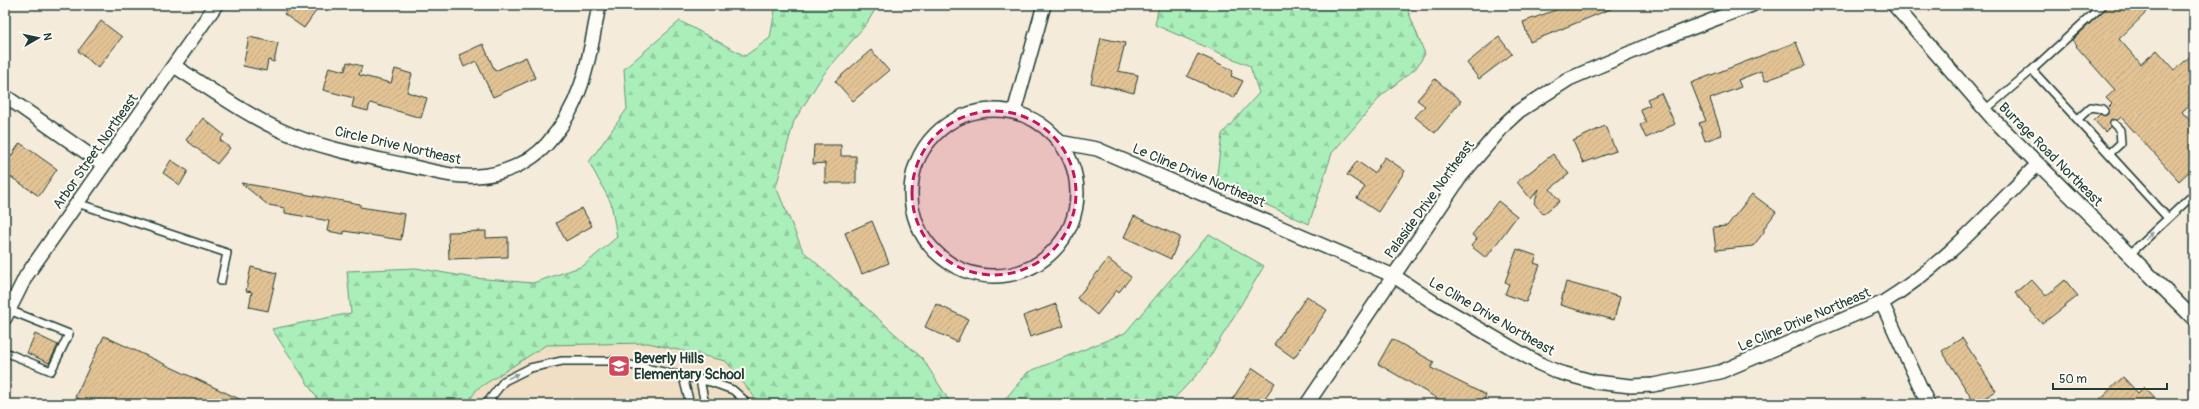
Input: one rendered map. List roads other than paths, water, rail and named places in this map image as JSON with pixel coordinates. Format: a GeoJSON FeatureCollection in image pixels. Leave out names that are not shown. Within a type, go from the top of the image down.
{"type":"FeatureCollection","features":[{"type":"Feature","properties":{"kind":"street","name":"Arbor Street Northeast"},"geometry":{"type":"LineString","coordinates":[[7,314],[26,276],[216,5]]}},
{"type":"Feature","properties":{"kind":"street","name":"Circle Drive Northeast"},"geometry":{"type":"LineString","coordinates":[[174,66],[229,102],[281,130],[370,157],[450,175],[477,176],[505,171],[532,157],[546,145],[567,119],[580,93],[598,5]]}},
{"type":"Feature","properties":{"kind":"street"},"geometry":{"type":"LineString","coordinates":[[1014,112],[1044,5]]}},
{"type":"Feature","properties":{"kind":"street","name":"Palaside Drive Northeast"},"geometry":{"type":"LineString","coordinates":[[1307,404],[1461,176],[1506,123],[1525,106],[1569,79],[1660,40],[1752,5]]}},
{"type":"Feature","properties":{"kind":"street","name":"Burrage Road Northeast"},"geometry":{"type":"LineString","coordinates":[[1894,5],[1985,110],[2194,319]]}},
{"type":"Feature","properties":{"kind":"street"},"geometry":{"type":"LineString","coordinates":[[5,96],[104,165]]}},
{"type":"Feature","properties":{"kind":"street"},"geometry":{"type":"LineString","coordinates":[[997,110],[1014,112],[1031,119],[1046,129],[1059,142],[1069,159],[1075,177],[1077,197],[1074,216],[1069,228],[1055,250],[1040,263],[1023,272],[1004,276],[985,277],[966,272],[948,264],[934,251],[922,235],[914,218],[911,185],[918,159],[926,145],[937,132],[960,118],[980,111],[997,110]]}},
{"type":"Feature","properties":{"kind":"street","name":"Le Cline Drive Northeast"},"geometry":{"type":"LineString","coordinates":[[1059,142],[1097,149],[1394,276],[1433,302],[1538,363],[1558,372],[1595,382],[1631,386],[1653,385],[1720,372],[1882,303],[1896,295],[1942,259],[2038,164]]}},
{"type":"Feature","properties":{"kind":"street"},"geometry":{"type":"LineString","coordinates":[[1882,303],[1928,404]]}},
{"type":"Feature","properties":{"kind":"lane"},"geometry":{"type":"LineString","coordinates":[[1985,110],[2032,70],[2103,5]]}},
{"type":"Feature","properties":{"kind":"lane"},"geometry":{"type":"LineString","coordinates":[[2032,70],[2168,218]]}},
{"type":"Feature","properties":{"kind":"lane"},"geometry":{"type":"LineString","coordinates":[[2078,119],[2091,107],[2096,107],[2104,111]]}},
{"type":"Feature","properties":{"kind":"lane"},"geometry":{"type":"LineString","coordinates":[[2109,154],[2121,142],[2120,130],[2114,124]]}},
{"type":"Feature","properties":{"kind":"lane"},"geometry":{"type":"LineString","coordinates":[[2129,255],[2194,194]]}},
{"type":"Feature","properties":{"kind":"lane"},"geometry":{"type":"LineString","coordinates":[[78,203],[227,253],[221,281]]}},
{"type":"Feature","properties":{"kind":"lane"},"geometry":{"type":"LineString","coordinates":[[5,352],[51,371],[69,334],[7,314]]}},
{"type":"Feature","properties":{"kind":"lane"},"geometry":{"type":"LineString","coordinates":[[486,404],[504,381],[530,368],[562,361],[611,361],[683,376],[733,390],[743,399],[746,404]]}},
{"type":"Feature","properties":{"kind":"lane"},"geometry":{"type":"LineString","coordinates":[[683,376],[690,404]]}},
{"type":"Feature","properties":{"kind":"lane"},"geometry":{"type":"LineString","coordinates":[[700,380],[705,404]]}},
{"type":"Feature","properties":{"kind":"place","name":"Beverly Hills Elementary School"},"geometry":{"type":"Point","coordinates":[619,366]}}]}
